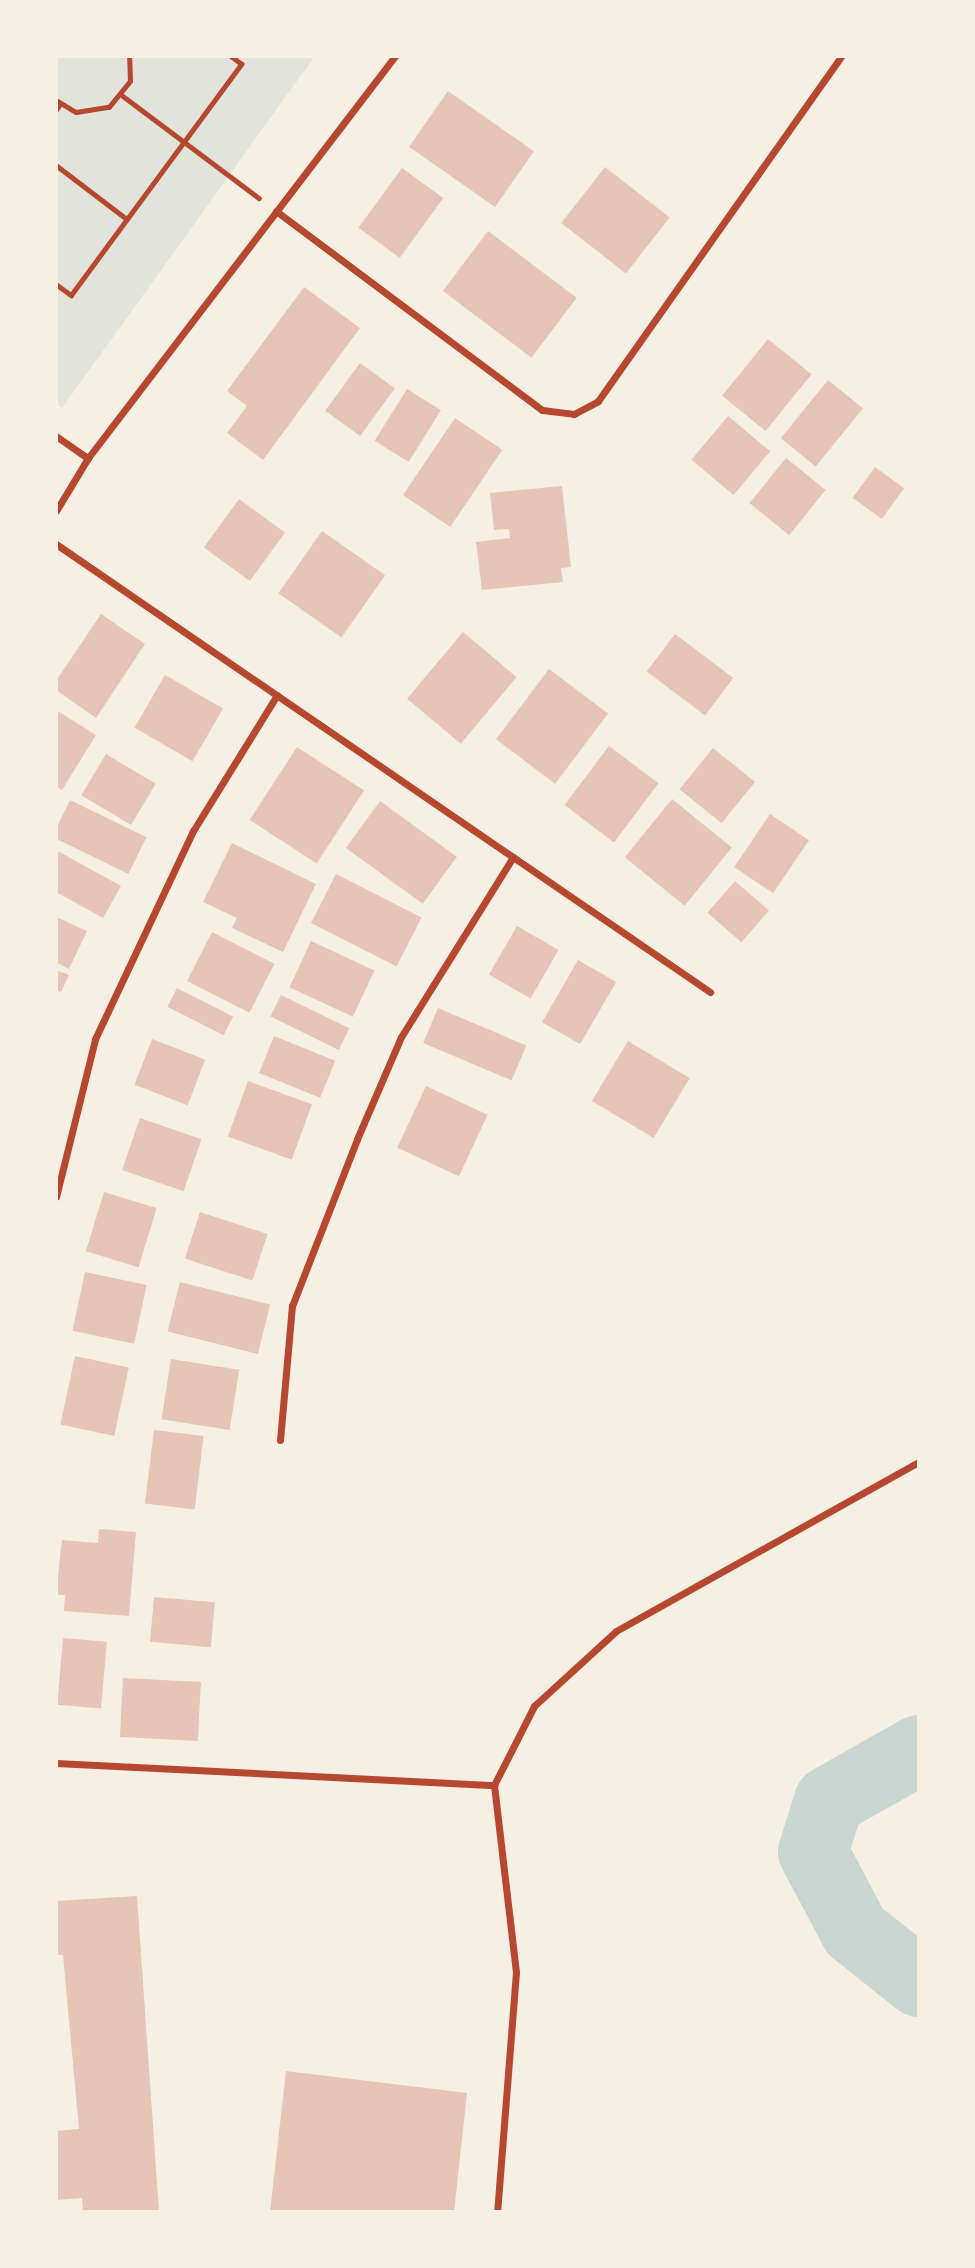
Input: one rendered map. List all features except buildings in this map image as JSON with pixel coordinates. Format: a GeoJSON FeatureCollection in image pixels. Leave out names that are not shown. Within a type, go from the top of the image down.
{"type":"FeatureCollection","features":[{"type":"Feature","properties":{"kind":"street"},"geometry":{"type":"LineString","coordinates":[[56,510],[88,458],[395,56]]}},
{"type":"Feature","properties":{"kind":"street"},"geometry":{"type":"LineString","coordinates":[[276,211],[542,410],[574,414],[598,401],[841,56]]}},
{"type":"Feature","properties":{"kind":"street"},"geometry":{"type":"LineString","coordinates":[[56,436],[88,458]]}},
{"type":"Feature","properties":{"kind":"street"},"geometry":{"type":"LineString","coordinates":[[56,544],[710,992]]}},
{"type":"Feature","properties":{"kind":"street"},"geometry":{"type":"LineString","coordinates":[[56,1197],[95,1039],[193,831],[277,695]]}},
{"type":"Feature","properties":{"kind":"street"},"geometry":{"type":"LineString","coordinates":[[280,1440],[292,1306],[356,1139],[401,1037],[513,857]]}},
{"type":"Feature","properties":{"kind":"street"},"geometry":{"type":"LineString","coordinates":[[497,2212],[516,1972],[494,1785],[534,1706],[616,1630],[919,1462]]}},
{"type":"Feature","properties":{"kind":"street"},"geometry":{"type":"LineString","coordinates":[[56,1763],[494,1785]]}},
{"type":"Feature","properties":{"kind":"path"},"geometry":{"type":"LineString","coordinates":[[56,110],[58,102],[93,113],[123,96],[130,81],[129,56]]}},
{"type":"Feature","properties":{"kind":"path"},"geometry":{"type":"LineString","coordinates":[[56,284],[71,295],[241,64],[230,56]]}},
{"type":"Feature","properties":{"kind":"path"},"geometry":{"type":"LineString","coordinates":[[123,96],[276,211]]}},
{"type":"Feature","properties":{"kind":"path"},"geometry":{"type":"LineString","coordinates":[[56,165],[127,219]]}},
{"type":"Feature","properties":{"kind":"shaded area"},"geometry":{"type":"Polygon","coordinates":[[[56,56],[315,56],[62,408],[56,403],[56,56]]]}},
{"type":"Feature","properties":{"kind":"waterway"},"geometry":{"type":"LineString","coordinates":[[919,1750],[829,1801],[813,1852],[855,1931],[919,1982]]}}]}
